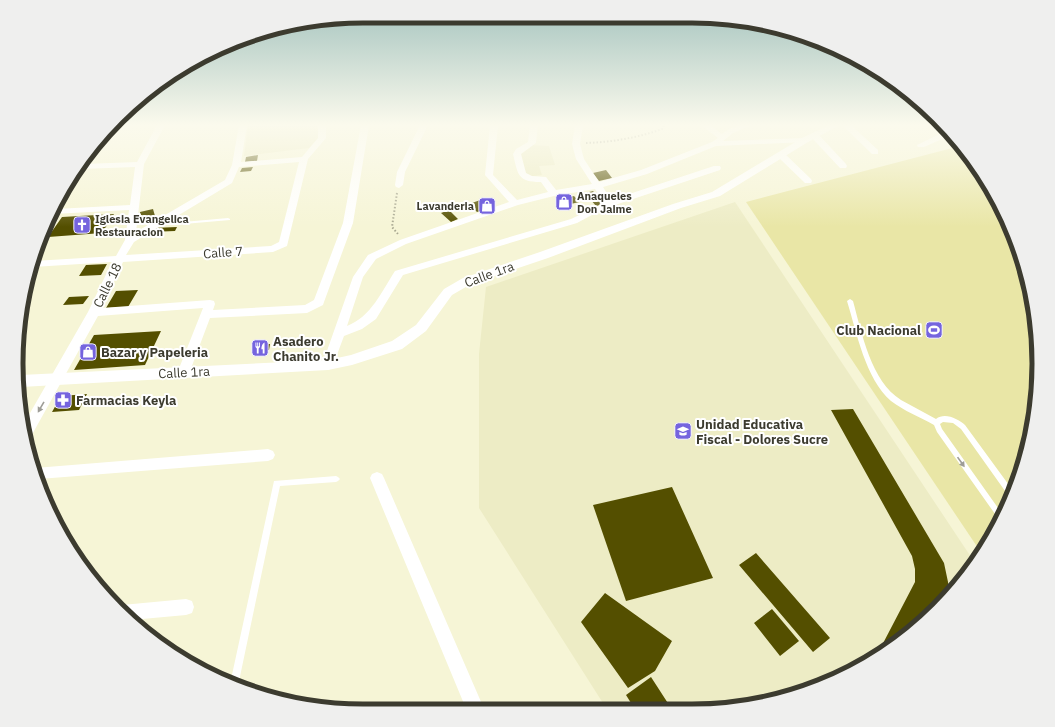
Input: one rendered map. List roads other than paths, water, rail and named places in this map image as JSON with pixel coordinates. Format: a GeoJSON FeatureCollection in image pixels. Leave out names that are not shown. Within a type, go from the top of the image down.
{"type":"FeatureCollection","features":[{"type":"Feature","properties":{"kind":"street","name":"Calle 18"},"geometry":{"type":"LineString","coordinates":[[29,427],[94,312],[119,259],[130,240],[140,164],[143,159]]}},
{"type":"Feature","properties":{"kind":"street"},"geometry":{"type":"LineString","coordinates":[[130,240],[229,181],[237,159]]}},
{"type":"Feature","properties":{"kind":"street"},"geometry":{"type":"LineString","coordinates":[[236,165],[304,159]]}},
{"type":"Feature","properties":{"kind":"street","name":"Calle 7"},"geometry":{"type":"LineString","coordinates":[[38,264],[273,249],[279,247],[284,244],[304,159]]}},
{"type":"Feature","properties":{"kind":"street"},"geometry":{"type":"LineString","coordinates":[[206,314],[307,309],[319,302],[348,223],[359,159]]}},
{"type":"Feature","properties":{"kind":"street"},"geometry":{"type":"LineString","coordinates":[[399,185],[401,172],[407,159]]}},
{"type":"Feature","properties":{"kind":"street"},"geometry":{"type":"LineString","coordinates":[[491,159],[490,175],[515,203]]}},
{"type":"Feature","properties":{"kind":"street"},"geometry":{"type":"LineString","coordinates":[[518,159],[522,174],[530,179],[543,179],[554,193]]}},
{"type":"Feature","properties":{"kind":"street"},"geometry":{"type":"LineString","coordinates":[[580,159],[609,204]]}},
{"type":"Feature","properties":{"kind":"street"},"geometry":{"type":"LineString","coordinates":[[328,365],[358,277],[372,257],[403,242],[515,203],[554,193],[597,186],[644,172],[677,159]]}},
{"type":"Feature","properties":{"kind":"street","name":"Calle 1ra"},"geometry":{"type":"LineString","coordinates":[[24,381],[184,371],[328,365],[352,360],[397,345],[421,328],[448,292],[466,280],[544,256],[677,206],[716,194],[774,159]]}},
{"type":"Feature","properties":{"kind":"street"},"geometry":{"type":"LineString","coordinates":[[785,159],[808,181]]}},
{"type":"Feature","properties":{"kind":"street"},"geometry":{"type":"LineString","coordinates":[[835,159],[843,166]]}},
{"type":"Feature","properties":{"kind":"street"},"geometry":{"type":"LineString","coordinates":[[85,167],[140,164]]}},
{"type":"Feature","properties":{"kind":"street"},"geometry":{"type":"LineString","coordinates":[[339,333],[358,326],[372,316],[399,272],[497,245],[574,221],[609,204],[717,168]]}},
{"type":"Feature","properties":{"kind":"street"},"geometry":{"type":"LineString","coordinates":[[59,212],[135,207]]}},
{"type":"Feature","properties":{"kind":"street"},"geometry":{"type":"LineString","coordinates":[[94,312],[210,304],[184,371]]}},
{"type":"Feature","properties":{"kind":"street"},"geometry":{"type":"LineString","coordinates":[[41,473],[268,455]]}},
{"type":"Feature","properties":{"kind":"street"},"geometry":{"type":"LineString","coordinates":[[376,478],[473,704]]}},
{"type":"Feature","properties":{"kind":"street"},"geometry":{"type":"LineString","coordinates":[[131,612],[186,607]]}},
{"type":"Feature","properties":{"kind":"lane"},"geometry":{"type":"LineString","coordinates":[[155,224],[228,219]]}},
{"type":"Feature","properties":{"kind":"lane"},"geometry":{"type":"LineString","coordinates":[[850,301],[868,362],[881,384],[893,398],[937,423],[939,430],[997,513]]}},
{"type":"Feature","properties":{"kind":"lane"},"geometry":{"type":"LineString","coordinates":[[937,423],[941,419],[945,418],[955,421],[963,427],[1008,489]]}},
{"type":"Feature","properties":{"kind":"lane"},"geometry":{"type":"LineString","coordinates":[[235,679],[277,483],[336,479]]}},
{"type":"Feature","properties":{"kind":"place","name":"Anaqueles Don Jaime"},"geometry":{"type":"Point","coordinates":[564,202]}},
{"type":"Feature","properties":{"kind":"place","name":"Lavanderia"},"geometry":{"type":"Point","coordinates":[487,206]}},
{"type":"Feature","properties":{"kind":"place","name":"Iglesia Evangelica Restauracion"},"geometry":{"type":"Point","coordinates":[82,225]}},
{"type":"Feature","properties":{"kind":"place","name":"Club Nacional"},"geometry":{"type":"Point","coordinates":[934,330]}},
{"type":"Feature","properties":{"kind":"place","name":"Asadero Chanito Jr."},"geometry":{"type":"Point","coordinates":[260,348]}},
{"type":"Feature","properties":{"kind":"place","name":"Bazar y Papeleria"},"geometry":{"type":"Point","coordinates":[88,352]}},
{"type":"Feature","properties":{"kind":"place","name":"Farmacias Keyla"},"geometry":{"type":"Point","coordinates":[63,400]}},
{"type":"Feature","properties":{"kind":"place","name":"Unidad Educativa Fiscal - Dolores Sucre"},"geometry":{"type":"Point","coordinates":[683,431]}}]}
